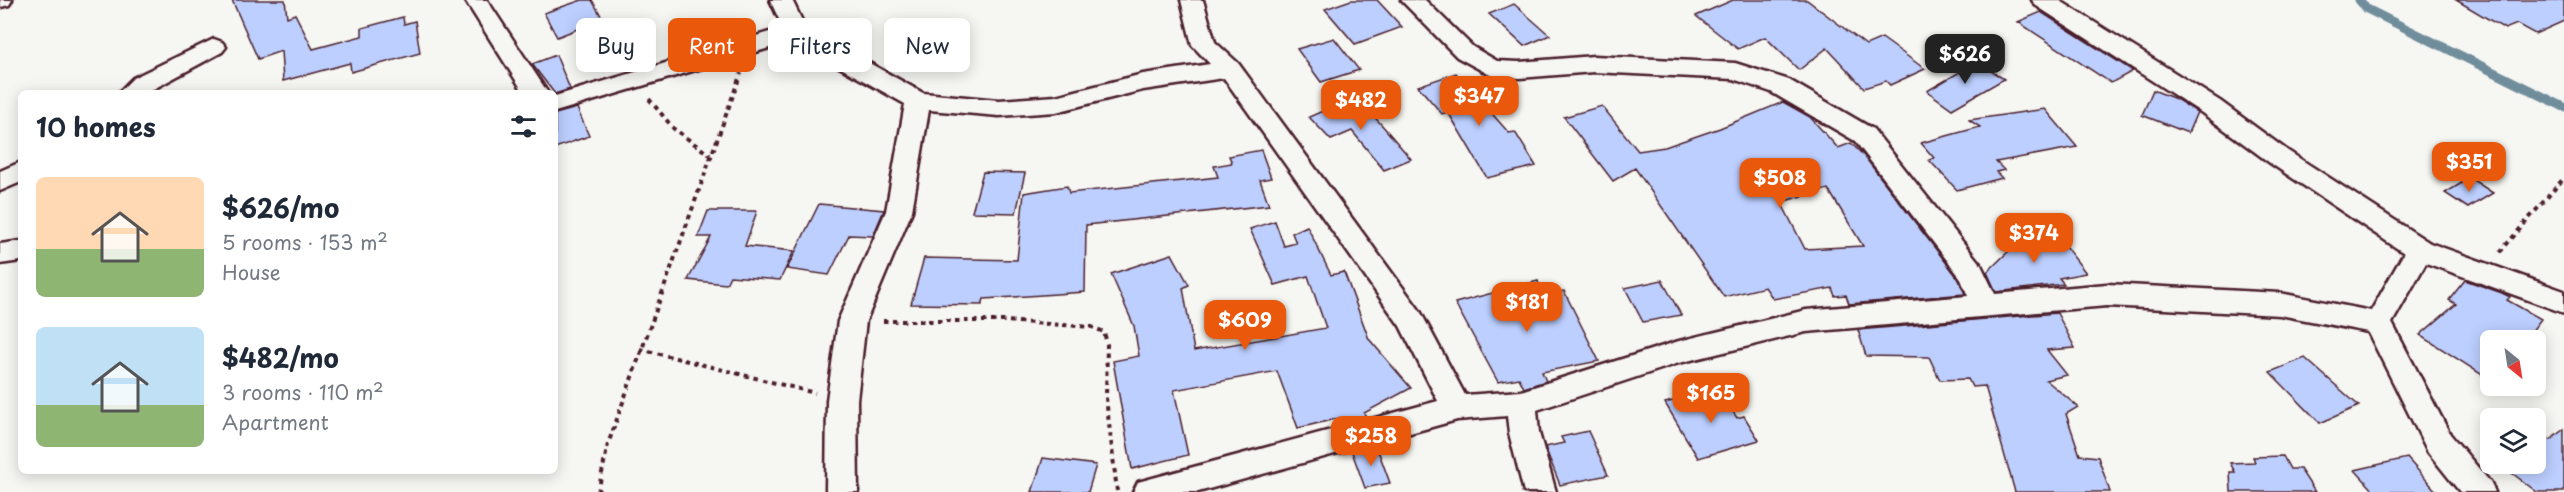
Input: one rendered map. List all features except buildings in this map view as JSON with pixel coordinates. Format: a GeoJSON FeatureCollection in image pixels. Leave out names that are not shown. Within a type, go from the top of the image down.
{"type":"FeatureCollection","features":[{"type":"Feature","properties":{"kind":"street"},"geometry":{"type":"LineString","coordinates":[[476,0],[534,90]]}},
{"type":"Feature","properties":{"kind":"street"},"geometry":{"type":"LineString","coordinates":[[781,0],[789,18]]}},
{"type":"Feature","properties":{"kind":"street"},"geometry":{"type":"LineString","coordinates":[[1192,0],[1204,45],[1230,69],[1410,319],[1457,408]]}},
{"type":"Feature","properties":{"kind":"street"},"geometry":{"type":"LineString","coordinates":[[1412,0],[1465,52],[1492,68],[1519,70],[1594,64],[1735,71],[1780,87],[1864,135],[1971,272],[1987,306]]}},
{"type":"Feature","properties":{"kind":"street"},"geometry":{"type":"LineString","coordinates":[[2043,0],[2211,107],[2279,157],[2420,250],[2564,302]]}},
{"type":"Feature","properties":{"kind":"street"},"geometry":{"type":"LineString","coordinates":[[134,90],[214,47]]}},
{"type":"Feature","properties":{"kind":"street"},"geometry":{"type":"LineString","coordinates":[[867,72],[918,101],[999,108],[1056,104],[1143,82],[1230,69]]}},
{"type":"Feature","properties":{"kind":"street"},"geometry":{"type":"LineString","coordinates":[[558,103],[668,71]]}},
{"type":"Feature","properties":{"kind":"street"},"geometry":{"type":"LineString","coordinates":[[842,492],[842,400],[852,321],[899,211],[918,101]]}},
{"type":"Feature","properties":{"kind":"street"},"geometry":{"type":"LineString","coordinates":[[0,182],[18,173]]}},
{"type":"Feature","properties":{"kind":"street"},"geometry":{"type":"LineString","coordinates":[[2378,323],[2420,250]]}},
{"type":"Feature","properties":{"kind":"street"},"geometry":{"type":"LineString","coordinates":[[0,254],[18,251]]}},
{"type":"Feature","properties":{"kind":"street"},"geometry":{"type":"LineString","coordinates":[[1149,492],[1457,408],[1521,403],[1679,352],[1806,321],[2107,295],[2280,304],[2378,323]]}},
{"type":"Feature","properties":{"kind":"street"},"geometry":{"type":"LineString","coordinates":[[2378,323],[2439,443],[2479,492]]}},
{"type":"Feature","properties":{"kind":"street"},"geometry":{"type":"LineString","coordinates":[[1521,403],[1524,433],[1540,492]]}},
{"type":"Feature","properties":{"kind":"path"},"geometry":{"type":"LineString","coordinates":[[598,492],[608,444],[640,349],[742,72]]}},
{"type":"Feature","properties":{"kind":"path"},"geometry":{"type":"LineString","coordinates":[[634,81],[674,129],[710,154]]}},
{"type":"Feature","properties":{"kind":"path"},"geometry":{"type":"LineString","coordinates":[[2482,272],[2564,178]]}},
{"type":"Feature","properties":{"kind":"path"},"geometry":{"type":"LineString","coordinates":[[852,321],[1005,321],[1092,327],[1104,332],[1107,344],[1106,398],[1117,492]]}},
{"type":"Feature","properties":{"kind":"path"},"geometry":{"type":"LineString","coordinates":[[640,349],[842,400]]}},
{"type":"Feature","properties":{"kind":"waterway"},"geometry":{"type":"LineString","coordinates":[[2359,0],[2367,9],[2564,107]]}}]}
